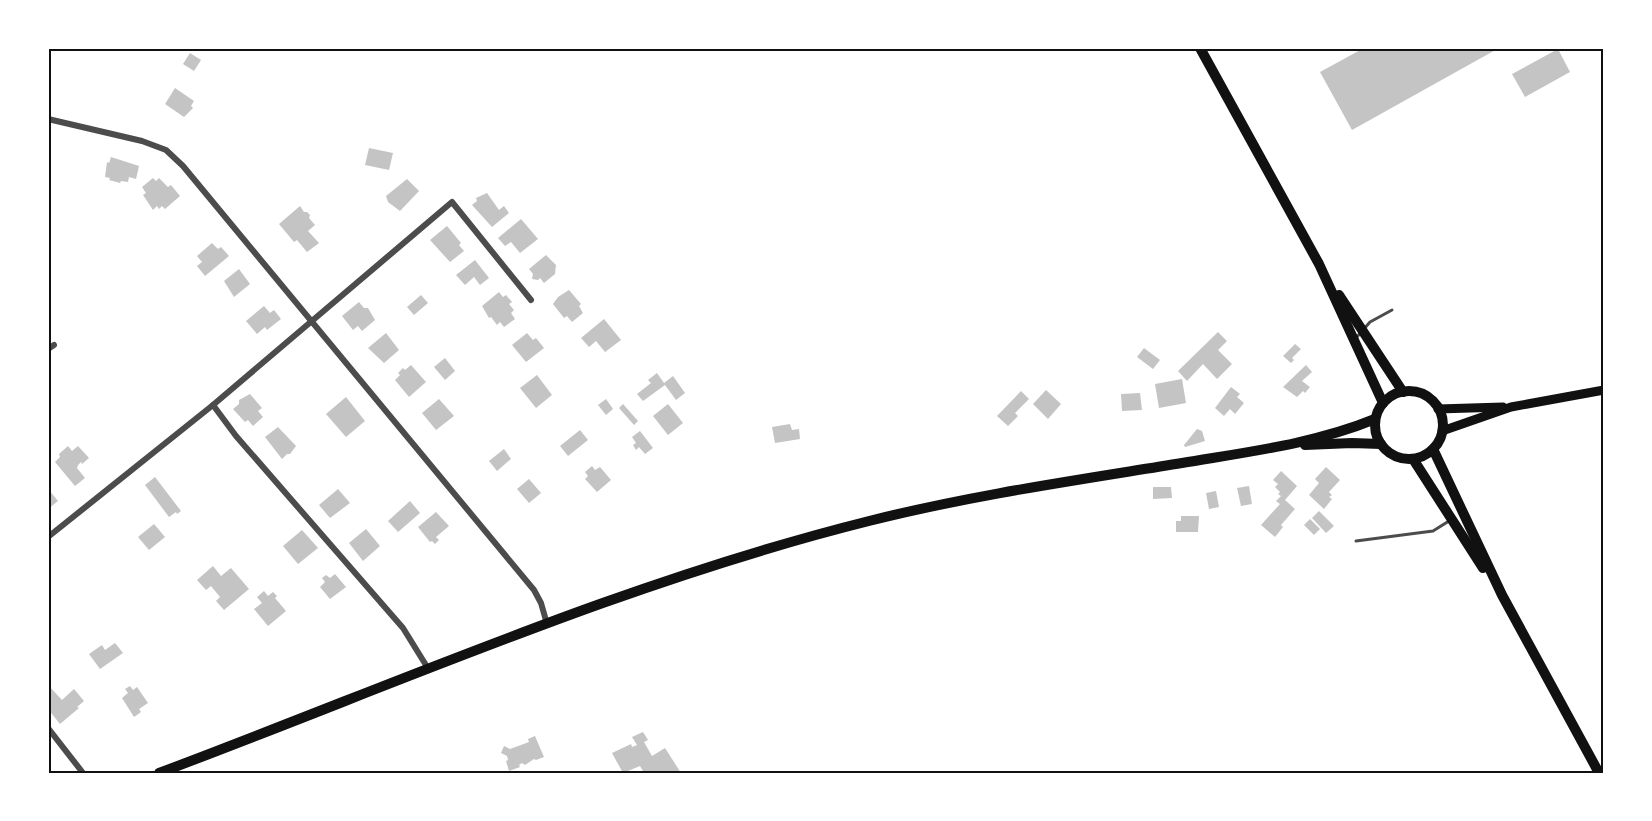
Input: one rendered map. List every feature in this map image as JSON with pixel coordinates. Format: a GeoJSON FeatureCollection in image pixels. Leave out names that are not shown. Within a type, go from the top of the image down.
{"type":"FeatureCollection","features":[{"type":"Feature","properties":{"kind":"main road"},"geometry":{"type":"LineString","coordinates":[[1200,48],[1319,264],[1383,403]]}},
{"type":"Feature","properties":{"kind":"main road"},"geometry":{"type":"LineString","coordinates":[[1319,264],[1403,392]]}},
{"type":"Feature","properties":{"kind":"main road"},"geometry":{"type":"LineString","coordinates":[[1438,409],[1511,407],[1604,390]]}},
{"type":"Feature","properties":{"kind":"main road"},"geometry":{"type":"LineString","coordinates":[[1403,392],[1422,394],[1430,399],[1438,409],[1442,421],[1442,431],[1433,449],[1413,459],[1396,457],[1381,444],[1376,434],[1375,419],[1383,403],[1403,392]]}},
{"type":"Feature","properties":{"kind":"main road"},"geometry":{"type":"LineString","coordinates":[[1442,431],[1511,407]]}},
{"type":"Feature","properties":{"kind":"main road"},"geometry":{"type":"LineString","coordinates":[[159,773],[177,770],[547,624],[724,561],[874,520],[985,496],[1286,445],[1375,419]]}},
{"type":"Feature","properties":{"kind":"main road"},"geometry":{"type":"LineString","coordinates":[[1286,445],[1381,444]]}},
{"type":"Feature","properties":{"kind":"main road"},"geometry":{"type":"LineString","coordinates":[[1433,449],[1502,595],[1599,773]]}},
{"type":"Feature","properties":{"kind":"main road"},"geometry":{"type":"LineString","coordinates":[[1413,459],[1450,519],[1502,595]]}},
{"type":"Feature","properties":{"kind":"street"},"geometry":{"type":"LineString","coordinates":[[48,118],[142,141],[165,150],[183,166],[534,590],[542,603],[547,624]]}},
{"type":"Feature","properties":{"kind":"street"},"geometry":{"type":"LineString","coordinates":[[48,537],[213,405],[452,202],[531,300]]}},
{"type":"Feature","properties":{"kind":"street"},"geometry":{"type":"LineString","coordinates":[[213,405],[236,436],[403,628],[429,670]]}},
{"type":"Feature","properties":{"kind":"street"},"geometry":{"type":"LineString","coordinates":[[48,728],[83,773]]}},
{"type":"Feature","properties":{"kind":"lane"},"geometry":{"type":"LineString","coordinates":[[1354,340],[1370,322],[1392,310]]}},
{"type":"Feature","properties":{"kind":"lane"},"geometry":{"type":"LineString","coordinates":[[1356,541],[1433,531],[1445,525],[1459,503]]}},
{"type":"Feature","properties":{"kind":"building"},"geometry":{"type":"Polygon","coordinates":[[[1364,48],[1499,48],[1352,130],[1320,72],[1364,48]]]}},
{"type":"Feature","properties":{"kind":"building"},"geometry":{"type":"Polygon","coordinates":[[[1558,49],[1570,72],[1525,97],[1512,74],[1558,49]]]}},
{"type":"Feature","properties":{"kind":"building"},"geometry":{"type":"Polygon","coordinates":[[[190,53],[201,60],[194,71],[183,64],[190,53]]]}},
{"type":"Feature","properties":{"kind":"building"},"geometry":{"type":"Polygon","coordinates":[[[175,88],[194,101],[191,106],[193,108],[184,117],[165,104],[175,88]]]}},
{"type":"Feature","properties":{"kind":"building"},"geometry":{"type":"Polygon","coordinates":[[[369,148],[393,153],[389,170],[365,165],[369,148]]]}},
{"type":"Feature","properties":{"kind":"building"},"geometry":{"type":"Polygon","coordinates":[[[111,157],[139,166],[136,179],[129,177],[128,182],[121,181],[120,183],[105,177],[107,162],[109,163],[111,157]]]}},
{"type":"Feature","properties":{"kind":"building"},"geometry":{"type":"Polygon","coordinates":[[[153,178],[156,181],[159,178],[168,187],[171,185],[180,196],[165,209],[162,206],[159,209],[157,206],[153,210],[143,195],[146,193],[142,187],[153,178]]]}},
{"type":"Feature","properties":{"kind":"building"},"geometry":{"type":"Polygon","coordinates":[[[407,179],[419,191],[400,211],[388,202],[386,196],[407,179]]]}},
{"type":"Feature","properties":{"kind":"building"},"geometry":{"type":"Polygon","coordinates":[[[487,193],[499,210],[504,206],[509,213],[492,227],[472,205],[477,201],[476,198],[487,193]]]}},
{"type":"Feature","properties":{"kind":"building"},"geometry":{"type":"Polygon","coordinates":[[[300,206],[310,215],[309,218],[315,225],[308,231],[319,243],[307,252],[297,240],[294,242],[279,224],[300,206]]]}},
{"type":"Feature","properties":{"kind":"building"},"geometry":{"type":"Polygon","coordinates":[[[521,219],[538,239],[520,253],[511,242],[505,246],[498,238],[521,219]]]}},
{"type":"Feature","properties":{"kind":"building"},"geometry":{"type":"Polygon","coordinates":[[[447,226],[461,243],[459,245],[464,251],[450,262],[430,240],[447,226]]]}},
{"type":"Feature","properties":{"kind":"building"},"geometry":{"type":"Polygon","coordinates":[[[212,243],[218,249],[221,247],[229,256],[205,276],[197,266],[202,262],[197,256],[212,243]]]}},
{"type":"Feature","properties":{"kind":"building"},"geometry":{"type":"Polygon","coordinates":[[[546,255],[556,265],[555,274],[544,283],[540,278],[532,279],[533,274],[529,269],[546,255]]]}},
{"type":"Feature","properties":{"kind":"building"},"geometry":{"type":"Polygon","coordinates":[[[475,260],[489,278],[480,285],[474,277],[465,285],[456,275],[475,260]]]}},
{"type":"Feature","properties":{"kind":"building"},"geometry":{"type":"Polygon","coordinates":[[[239,269],[250,284],[234,297],[224,281],[239,269]]]}},
{"type":"Feature","properties":{"kind":"building"},"geometry":{"type":"Polygon","coordinates":[[[569,290],[581,304],[579,306],[583,313],[572,322],[567,316],[564,318],[553,304],[558,297],[569,290]]]}},
{"type":"Feature","properties":{"kind":"building"},"geometry":{"type":"Polygon","coordinates":[[[499,292],[503,297],[506,295],[512,302],[509,304],[514,310],[511,313],[515,319],[504,327],[500,322],[497,325],[491,317],[489,318],[482,306],[499,292]]]}},
{"type":"Feature","properties":{"kind":"building"},"geometry":{"type":"Polygon","coordinates":[[[421,295],[428,303],[414,315],[407,307],[421,295]]]}},
{"type":"Feature","properties":{"kind":"building"},"geometry":{"type":"Polygon","coordinates":[[[359,302],[364,308],[368,308],[375,320],[362,331],[358,326],[353,330],[342,316],[359,302]]]}},
{"type":"Feature","properties":{"kind":"building"},"geometry":{"type":"Polygon","coordinates":[[[264,306],[270,313],[274,310],[281,319],[267,330],[265,327],[257,334],[246,321],[264,306]]]}},
{"type":"Feature","properties":{"kind":"building"},"geometry":{"type":"Polygon","coordinates":[[[604,319],[621,340],[605,352],[596,341],[589,347],[581,338],[604,319]]]}},
{"type":"Feature","properties":{"kind":"building"},"geometry":{"type":"Polygon","coordinates":[[[1218,332],[1227,341],[1218,350],[1232,364],[1217,379],[1203,364],[1187,381],[1178,371],[1218,332]]]}},
{"type":"Feature","properties":{"kind":"building"},"geometry":{"type":"Polygon","coordinates":[[[386,333],[399,350],[384,363],[368,348],[386,333]]]}},
{"type":"Feature","properties":{"kind":"building"},"geometry":{"type":"Polygon","coordinates":[[[527,333],[533,340],[536,338],[544,348],[526,362],[512,345],[527,333]]]}},
{"type":"Feature","properties":{"kind":"building"},"geometry":{"type":"Polygon","coordinates":[[[1295,344],[1301,349],[1292,358],[1294,360],[1291,363],[1283,356],[1295,344]]]}},
{"type":"Feature","properties":{"kind":"building"},"geometry":{"type":"Polygon","coordinates":[[[1144,348],[1160,360],[1153,369],[1137,357],[1144,348]]]}},
{"type":"Feature","properties":{"kind":"building"},"geometry":{"type":"Polygon","coordinates":[[[445,358],[455,371],[445,380],[434,367],[445,358]]]}},
{"type":"Feature","properties":{"kind":"building"},"geometry":{"type":"Polygon","coordinates":[[[411,365],[426,382],[409,397],[395,380],[403,368],[405,370],[411,365]]]}},
{"type":"Feature","properties":{"kind":"building"},"geometry":{"type":"Polygon","coordinates":[[[1306,365],[1312,372],[1302,381],[1310,387],[1297,397],[1283,387],[1306,365]]]}},
{"type":"Feature","properties":{"kind":"building"},"geometry":{"type":"Polygon","coordinates":[[[657,373],[664,383],[673,376],[685,393],[676,400],[665,385],[643,401],[637,394],[651,383],[648,380],[657,373]]]}},
{"type":"Feature","properties":{"kind":"building"},"geometry":{"type":"Polygon","coordinates":[[[537,375],[552,395],[536,408],[520,388],[537,375]]]}},
{"type":"Feature","properties":{"kind":"building"},"geometry":{"type":"Polygon","coordinates":[[[1182,379],[1186,403],[1159,408],[1155,384],[1182,379]]]}},
{"type":"Feature","properties":{"kind":"building"},"geometry":{"type":"Polygon","coordinates":[[[1231,387],[1240,394],[1237,397],[1244,403],[1235,414],[1230,409],[1224,416],[1215,408],[1231,387]]]}},
{"type":"Feature","properties":{"kind":"building"},"geometry":{"type":"Polygon","coordinates":[[[1046,390],[1061,404],[1048,419],[1033,404],[1046,390]]]}},
{"type":"Feature","properties":{"kind":"building"},"geometry":{"type":"Polygon","coordinates":[[[1021,391],[1029,399],[1015,413],[1018,416],[1008,426],[997,416],[1021,391]]]}},
{"type":"Feature","properties":{"kind":"building"},"geometry":{"type":"Polygon","coordinates":[[[1140,393],[1142,410],[1122,411],[1121,394],[1140,393]]]}},
{"type":"Feature","properties":{"kind":"building"},"geometry":{"type":"Polygon","coordinates":[[[250,394],[262,408],[258,411],[263,417],[253,426],[248,420],[245,422],[233,409],[239,404],[239,400],[250,394]]]}},
{"type":"Feature","properties":{"kind":"building"},"geometry":{"type":"Polygon","coordinates":[[[346,397],[365,421],[346,437],[326,414],[346,397]]]}},
{"type":"Feature","properties":{"kind":"building"},"geometry":{"type":"Polygon","coordinates":[[[439,399],[454,416],[436,430],[422,413],[439,399]]]}},
{"type":"Feature","properties":{"kind":"building"},"geometry":{"type":"Polygon","coordinates":[[[606,399],[613,409],[606,415],[598,405],[606,399]]]}},
{"type":"Feature","properties":{"kind":"building"},"geometry":{"type":"Polygon","coordinates":[[[623,404],[638,421],[634,425],[619,408],[623,404]]]}},
{"type":"Feature","properties":{"kind":"building"},"geometry":{"type":"Polygon","coordinates":[[[668,404],[683,423],[668,435],[653,416],[668,404]]]}},
{"type":"Feature","properties":{"kind":"building"},"geometry":{"type":"Polygon","coordinates":[[[790,424],[792,430],[799,429],[800,439],[775,443],[772,427],[790,424]]]}},
{"type":"Feature","properties":{"kind":"building"},"geometry":{"type":"Polygon","coordinates":[[[278,427],[296,446],[282,459],[265,437],[278,427]]]}},
{"type":"Feature","properties":{"kind":"building"},"geometry":{"type":"Polygon","coordinates":[[[1197,429],[1202,431],[1205,441],[1185,447],[1184,445],[1197,429]]]}},
{"type":"Feature","properties":{"kind":"building"},"geometry":{"type":"Polygon","coordinates":[[[580,430],[588,440],[568,456],[560,446],[580,430]]]}},
{"type":"Feature","properties":{"kind":"building"},"geometry":{"type":"Polygon","coordinates":[[[640,431],[653,448],[645,454],[639,447],[636,450],[633,445],[636,443],[632,437],[640,431]]]}},
{"type":"Feature","properties":{"kind":"building"},"geometry":{"type":"Polygon","coordinates":[[[68,446],[72,451],[78,446],[89,458],[78,465],[77,468],[85,478],[75,486],[55,462],[60,457],[59,454],[68,446]]]}},
{"type":"Feature","properties":{"kind":"building"},"geometry":{"type":"Polygon","coordinates":[[[504,449],[511,459],[497,471],[489,461],[504,449]]]}},
{"type":"Feature","properties":{"kind":"building"},"geometry":{"type":"Polygon","coordinates":[[[592,466],[595,470],[600,467],[611,480],[597,492],[585,479],[588,476],[585,472],[592,466]]]}},
{"type":"Feature","properties":{"kind":"building"},"geometry":{"type":"Polygon","coordinates":[[[1326,467],[1340,480],[1329,492],[1332,495],[1329,497],[1332,499],[1324,509],[1309,495],[1319,483],[1315,479],[1326,467]]]}},
{"type":"Feature","properties":{"kind":"building"},"geometry":{"type":"Polygon","coordinates":[[[1281,471],[1297,486],[1285,500],[1295,509],[1281,525],[1283,527],[1275,537],[1261,525],[1280,504],[1276,501],[1281,496],[1275,487],[1278,484],[1273,480],[1281,471]]]}},
{"type":"Feature","properties":{"kind":"building"},"geometry":{"type":"Polygon","coordinates":[[[155,477],[181,511],[177,514],[176,512],[169,517],[145,485],[155,477]]]}},
{"type":"Feature","properties":{"kind":"building"},"geometry":{"type":"Polygon","coordinates":[[[529,479],[541,493],[529,503],[517,489],[529,479]]]}},
{"type":"Feature","properties":{"kind":"building"},"geometry":{"type":"Polygon","coordinates":[[[1249,486],[1252,504],[1241,506],[1237,488],[1249,486]]]}},
{"type":"Feature","properties":{"kind":"building"},"geometry":{"type":"Polygon","coordinates":[[[1153,487],[1171,487],[1172,498],[1153,499],[1153,487]]]}},
{"type":"Feature","properties":{"kind":"building"},"geometry":{"type":"Polygon","coordinates":[[[48,489],[58,501],[48,509],[48,489]]]}},
{"type":"Feature","properties":{"kind":"building"},"geometry":{"type":"Polygon","coordinates":[[[338,489],[350,503],[330,518],[319,505],[338,489]]]}},
{"type":"Feature","properties":{"kind":"building"},"geometry":{"type":"Polygon","coordinates":[[[1216,491],[1219,507],[1209,509],[1206,493],[1216,491]]]}},
{"type":"Feature","properties":{"kind":"building"},"geometry":{"type":"Polygon","coordinates":[[[410,501],[420,513],[398,532],[388,521],[410,501]]]}},
{"type":"Feature","properties":{"kind":"building"},"geometry":{"type":"Polygon","coordinates":[[[1319,511],[1334,526],[1326,533],[1312,518],[1319,511]]]}},
{"type":"Feature","properties":{"kind":"building"},"geometry":{"type":"Polygon","coordinates":[[[436,512],[449,526],[436,537],[439,540],[435,544],[430,542],[418,527],[436,512]]]}},
{"type":"Feature","properties":{"kind":"building"},"geometry":{"type":"Polygon","coordinates":[[[1181,516],[1199,516],[1198,532],[1176,532],[1176,521],[1181,521],[1181,516]]]}},
{"type":"Feature","properties":{"kind":"building"},"geometry":{"type":"Polygon","coordinates":[[[1310,519],[1320,529],[1314,535],[1304,525],[1310,519]]]}},
{"type":"Feature","properties":{"kind":"building"},"geometry":{"type":"Polygon","coordinates":[[[154,524],[165,537],[149,550],[138,537],[154,524]]]}},
{"type":"Feature","properties":{"kind":"building"},"geometry":{"type":"Polygon","coordinates":[[[366,529],[380,546],[363,561],[349,543],[366,529]]]}},
{"type":"Feature","properties":{"kind":"building"},"geometry":{"type":"Polygon","coordinates":[[[302,530],[318,548],[298,564],[283,546],[302,530]]]}},
{"type":"Feature","properties":{"kind":"building"},"geometry":{"type":"Polygon","coordinates":[[[213,566],[221,576],[231,568],[249,589],[224,610],[216,601],[220,597],[211,586],[206,590],[197,580],[213,566]]]}},
{"type":"Feature","properties":{"kind":"building"},"geometry":{"type":"Polygon","coordinates":[[[335,574],[346,587],[330,599],[320,587],[325,582],[322,578],[326,575],[330,578],[335,574]]]}},
{"type":"Feature","properties":{"kind":"building"},"geometry":{"type":"Polygon","coordinates":[[[264,591],[268,596],[273,592],[286,611],[268,626],[254,609],[262,603],[257,597],[264,591]]]}},
{"type":"Feature","properties":{"kind":"building"},"geometry":{"type":"Polygon","coordinates":[[[115,643],[123,653],[100,669],[89,654],[102,645],[105,650],[115,643]]]}},
{"type":"Feature","properties":{"kind":"building"},"geometry":{"type":"Polygon","coordinates":[[[48,685],[62,700],[74,689],[84,701],[60,724],[48,709],[48,685]]]}},
{"type":"Feature","properties":{"kind":"building"},"geometry":{"type":"Polygon","coordinates":[[[130,686],[133,690],[137,687],[148,703],[139,709],[141,712],[134,717],[122,698],[128,693],[125,689],[130,686]]]}},
{"type":"Feature","properties":{"kind":"building"},"geometry":{"type":"Polygon","coordinates":[[[643,732],[648,740],[644,742],[652,756],[665,748],[681,773],[644,773],[640,766],[623,773],[612,753],[631,744],[632,747],[637,745],[632,737],[643,732]]]}},
{"type":"Feature","properties":{"kind":"building"},"geometry":{"type":"Polygon","coordinates":[[[535,736],[544,757],[534,759],[525,765],[522,763],[520,767],[509,771],[507,756],[501,753],[504,746],[510,749],[529,742],[528,739],[535,736]]]}}]}
